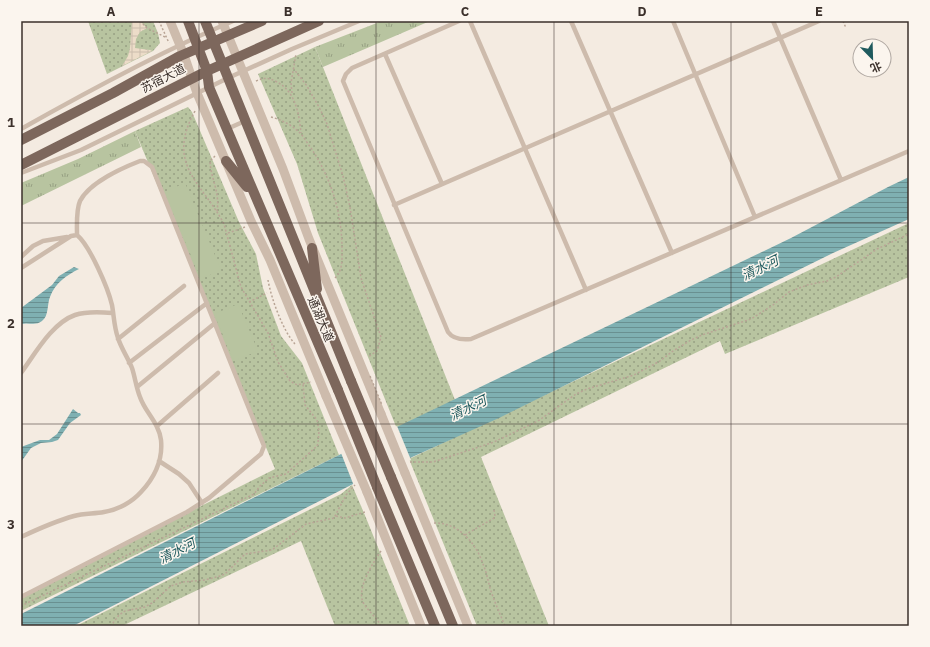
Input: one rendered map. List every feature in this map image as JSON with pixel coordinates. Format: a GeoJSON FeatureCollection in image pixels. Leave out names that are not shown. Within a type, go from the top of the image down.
{"type":"FeatureCollection","features":[{"type":"Feature","properties":{"kind":"main road","name":"通湖大道"},"geometry":{"type":"LineString","coordinates":[[188,21],[207,71],[209,87],[226,129],[338,390],[435,626]]}},
{"type":"Feature","properties":{"kind":"main road","name":"通湖大道"},"geometry":{"type":"LineString","coordinates":[[205,21],[351,382],[453,626]]}},
{"type":"Feature","properties":{"kind":"main road","name":"苏宿大道"},"geometry":{"type":"LineString","coordinates":[[21,140],[113,94],[182,50],[196,43],[213,41],[262,21]]}},
{"type":"Feature","properties":{"kind":"main road","name":"苏宿大道"},"geometry":{"type":"LineString","coordinates":[[21,165],[192,78],[319,21]]}},
{"type":"Feature","properties":{"kind":"main road"},"geometry":{"type":"LineString","coordinates":[[226,161],[255,197]]}},
{"type":"Feature","properties":{"kind":"main road"},"geometry":{"type":"LineString","coordinates":[[312,248],[318,301]]}},
{"type":"Feature","properties":{"kind":"street"},"geometry":{"type":"LineString","coordinates":[[170,21],[197,93],[270,260],[421,626]]}},
{"type":"Feature","properties":{"kind":"street"},"geometry":{"type":"LineString","coordinates":[[223,23],[236,58],[283,168],[312,248],[468,626]]}},
{"type":"Feature","properties":{"kind":"lane"},"geometry":{"type":"LineString","coordinates":[[196,43],[209,31],[223,23],[233,21]]}},
{"type":"Feature","properties":{"kind":"lane"},"geometry":{"type":"LineString","coordinates":[[21,173],[80,150],[228,78],[359,21]]}},
{"type":"Feature","properties":{"kind":"lane"},"geometry":{"type":"LineString","coordinates":[[459,21],[352,68],[342,81],[450,336],[464,340],[471,339],[909,151]]}},
{"type":"Feature","properties":{"kind":"lane"},"geometry":{"type":"LineString","coordinates":[[470,21],[586,290]]}},
{"type":"Feature","properties":{"kind":"lane"},"geometry":{"type":"LineString","coordinates":[[571,21],[672,253]]}},
{"type":"Feature","properties":{"kind":"lane"},"geometry":{"type":"LineString","coordinates":[[673,21],[755,217]]}},
{"type":"Feature","properties":{"kind":"lane"},"geometry":{"type":"LineString","coordinates":[[773,21],[841,180]]}},
{"type":"Feature","properties":{"kind":"lane"},"geometry":{"type":"LineString","coordinates":[[394,205],[819,21]]}},
{"type":"Feature","properties":{"kind":"lane"},"geometry":{"type":"LineString","coordinates":[[21,129],[86,92],[182,50]]}},
{"type":"Feature","properties":{"kind":"lane"},"geometry":{"type":"LineString","coordinates":[[385,54],[442,184]]}},
{"type":"Feature","properties":{"kind":"lane"},"geometry":{"type":"LineString","coordinates":[[226,129],[245,121]]}},
{"type":"Feature","properties":{"kind":"lane"},"geometry":{"type":"LineString","coordinates":[[21,597],[188,512],[260,454],[264,446],[152,167],[140,161],[114,173],[86,192],[80,202],[77,235]]}},
{"type":"Feature","properties":{"kind":"lane"},"geometry":{"type":"LineString","coordinates":[[21,257],[34,246],[43,241],[77,235]]}},
{"type":"Feature","properties":{"kind":"lane"},"geometry":{"type":"LineString","coordinates":[[21,537],[73,516],[85,513],[105,512],[129,502],[146,487],[157,468],[159,461],[161,449],[157,426],[142,405],[138,387],[118,339],[108,293],[91,256],[81,238],[77,235]]}},
{"type":"Feature","properties":{"kind":"lane"},"geometry":{"type":"LineString","coordinates":[[21,268],[71,236]]}},
{"type":"Feature","properties":{"kind":"lane"},"geometry":{"type":"LineString","coordinates":[[118,339],[184,286]]}},
{"type":"Feature","properties":{"kind":"lane"},"geometry":{"type":"LineString","coordinates":[[129,363],[207,303]]}},
{"type":"Feature","properties":{"kind":"lane"},"geometry":{"type":"LineString","coordinates":[[21,373],[48,337],[61,323],[75,315],[80,314],[112,313]]}},
{"type":"Feature","properties":{"kind":"lane"},"geometry":{"type":"LineString","coordinates":[[138,387],[215,323]]}},
{"type":"Feature","properties":{"kind":"lane"},"geometry":{"type":"LineString","coordinates":[[157,426],[218,373]]}},
{"type":"Feature","properties":{"kind":"lane"},"geometry":{"type":"LineString","coordinates":[[159,461],[179,474],[189,483],[202,502]]}},
{"type":"Feature","properties":{"kind":"path"},"geometry":{"type":"LineString","coordinates":[[140,21],[147,28],[166,37]]}},
{"type":"Feature","properties":{"kind":"path"},"geometry":{"type":"LineString","coordinates":[[843,21],[846,28]]}},
{"type":"Feature","properties":{"kind":"path"},"geometry":{"type":"LineString","coordinates":[[295,48],[296,59],[291,83],[292,95],[298,111],[300,133]]}},
{"type":"Feature","properties":{"kind":"path"},"geometry":{"type":"LineString","coordinates":[[293,68],[313,95],[327,124],[348,199],[361,278],[367,300],[381,337],[377,350],[366,358]]}},
{"type":"Feature","properties":{"kind":"path"},"geometry":{"type":"LineString","coordinates":[[256,81],[264,78],[271,79],[285,86],[292,95]]}},
{"type":"Feature","properties":{"kind":"path"},"geometry":{"type":"LineString","coordinates":[[199,107],[194,112],[183,139],[188,169],[195,182],[224,224],[241,287],[268,333],[278,362],[290,381],[297,385],[315,381]]}},
{"type":"Feature","properties":{"kind":"path"},"geometry":{"type":"LineString","coordinates":[[271,117],[287,122],[300,133],[321,166],[332,191],[339,216],[342,239],[342,266],[335,279]]}},
{"type":"Feature","properties":{"kind":"path"},"geometry":{"type":"LineString","coordinates":[[216,211],[218,204],[217,191],[210,164],[218,153]]}},
{"type":"Feature","properties":{"kind":"path"},"geometry":{"type":"LineString","coordinates":[[227,234],[248,225]]}},
{"type":"Feature","properties":{"kind":"path"},"geometry":{"type":"LineString","coordinates":[[406,463],[413,461],[421,463],[433,462],[494,442],[538,421],[576,394],[587,389],[634,375],[660,361],[691,340],[751,319],[789,292],[807,284],[827,281],[836,277],[877,249],[909,234]]}},
{"type":"Feature","properties":{"kind":"path"},"geometry":{"type":"LineString","coordinates":[[249,302],[267,293]]}},
{"type":"Feature","properties":{"kind":"path"},"geometry":{"type":"LineString","coordinates":[[110,626],[119,614],[124,611],[145,607],[152,603],[171,586],[183,582],[205,580],[220,576],[245,554],[272,550],[306,524],[329,520],[336,516],[353,486],[360,483]]}},
{"type":"Feature","properties":{"kind":"path"},"geometry":{"type":"LineString","coordinates":[[464,535],[494,518],[494,510]]}},
{"type":"Feature","properties":{"kind":"path"},"geometry":{"type":"LineString","coordinates":[[336,516],[345,518],[369,511]]}},
{"type":"Feature","properties":{"kind":"path"},"geometry":{"type":"LineString","coordinates":[[430,523],[442,522],[452,525],[474,545],[484,565],[496,606],[505,626]]}},
{"type":"Feature","properties":{"kind":"path"},"geometry":{"type":"LineString","coordinates":[[382,626],[364,605],[360,595],[370,569],[384,548]]}},
{"type":"Feature","properties":{"kind":"green space"},"geometry":{"type":"Polygon","coordinates":[[[88,21],[153,21],[160,43],[153,51],[107,74],[88,21]]]}},
{"type":"Feature","properties":{"kind":"green space"},"geometry":{"type":"Polygon","coordinates":[[[382,21],[430,21],[323,67],[315,47],[382,21]]]}},
{"type":"Feature","properties":{"kind":"green space"},"geometry":{"type":"Polygon","coordinates":[[[315,47],[455,400],[397,429],[318,233],[297,164],[258,74],[315,47]]]}},
{"type":"Feature","properties":{"kind":"green space"},"geometry":{"type":"Polygon","coordinates":[[[188,107],[192,112],[239,222],[256,254],[263,288],[281,336],[302,363],[339,455],[21,611],[21,596],[275,469],[135,131],[188,107]]]}},
{"type":"Feature","properties":{"kind":"green space"},"geometry":{"type":"Polygon","coordinates":[[[135,131],[141,147],[21,206],[21,183],[78,159],[135,131]]]}},
{"type":"Feature","properties":{"kind":"green space"},"geometry":{"type":"Polygon","coordinates":[[[185,183],[221,270],[201,279],[164,192],[185,183]]]}},
{"type":"Feature","properties":{"kind":"green space"},"geometry":{"type":"Polygon","coordinates":[[[909,223],[909,277],[725,354],[720,341],[481,457],[549,626],[477,626],[409,459],[909,223]]]}},
{"type":"Feature","properties":{"kind":"green space"},"geometry":{"type":"Polygon","coordinates":[[[238,304],[258,351],[234,361],[214,314],[238,304]]]}},
{"type":"Feature","properties":{"kind":"green space"},"geometry":{"type":"Polygon","coordinates":[[[352,485],[410,626],[335,626],[301,541],[122,626],[76,626],[341,494],[352,485]]]}},
{"type":"Feature","properties":{"kind":"shaded area"},"geometry":{"type":"Polygon","coordinates":[[[132,21],[140,21],[147,28],[140,32],[136,39],[135,48],[152,51],[122,66],[128,56],[130,48],[132,21]]]}},
{"type":"Feature","properties":{"kind":"water","name":"清水河"},"geometry":{"type":"Polygon","coordinates":[[[909,177],[909,219],[833,253],[499,418],[361,480],[73,626],[21,626],[21,614],[355,447],[791,238],[909,177]]]}},
{"type":"Feature","properties":{"kind":"water"},"geometry":{"type":"Polygon","coordinates":[[[74,267],[79,269],[62,280],[52,292],[44,319],[37,323],[21,324],[21,308],[52,285],[59,276],[74,267]]]}},
{"type":"Feature","properties":{"kind":"water"},"geometry":{"type":"Polygon","coordinates":[[[73,409],[81,415],[70,423],[58,440],[41,443],[31,448],[21,462],[21,447],[40,440],[49,440],[57,434],[73,409]]]}},
{"type":"Feature","properties":{"kind":"pier"},"geometry":{"type":"Polygon","coordinates":[[[397,426],[411,460],[354,486],[341,453],[397,426]]]}}]}
